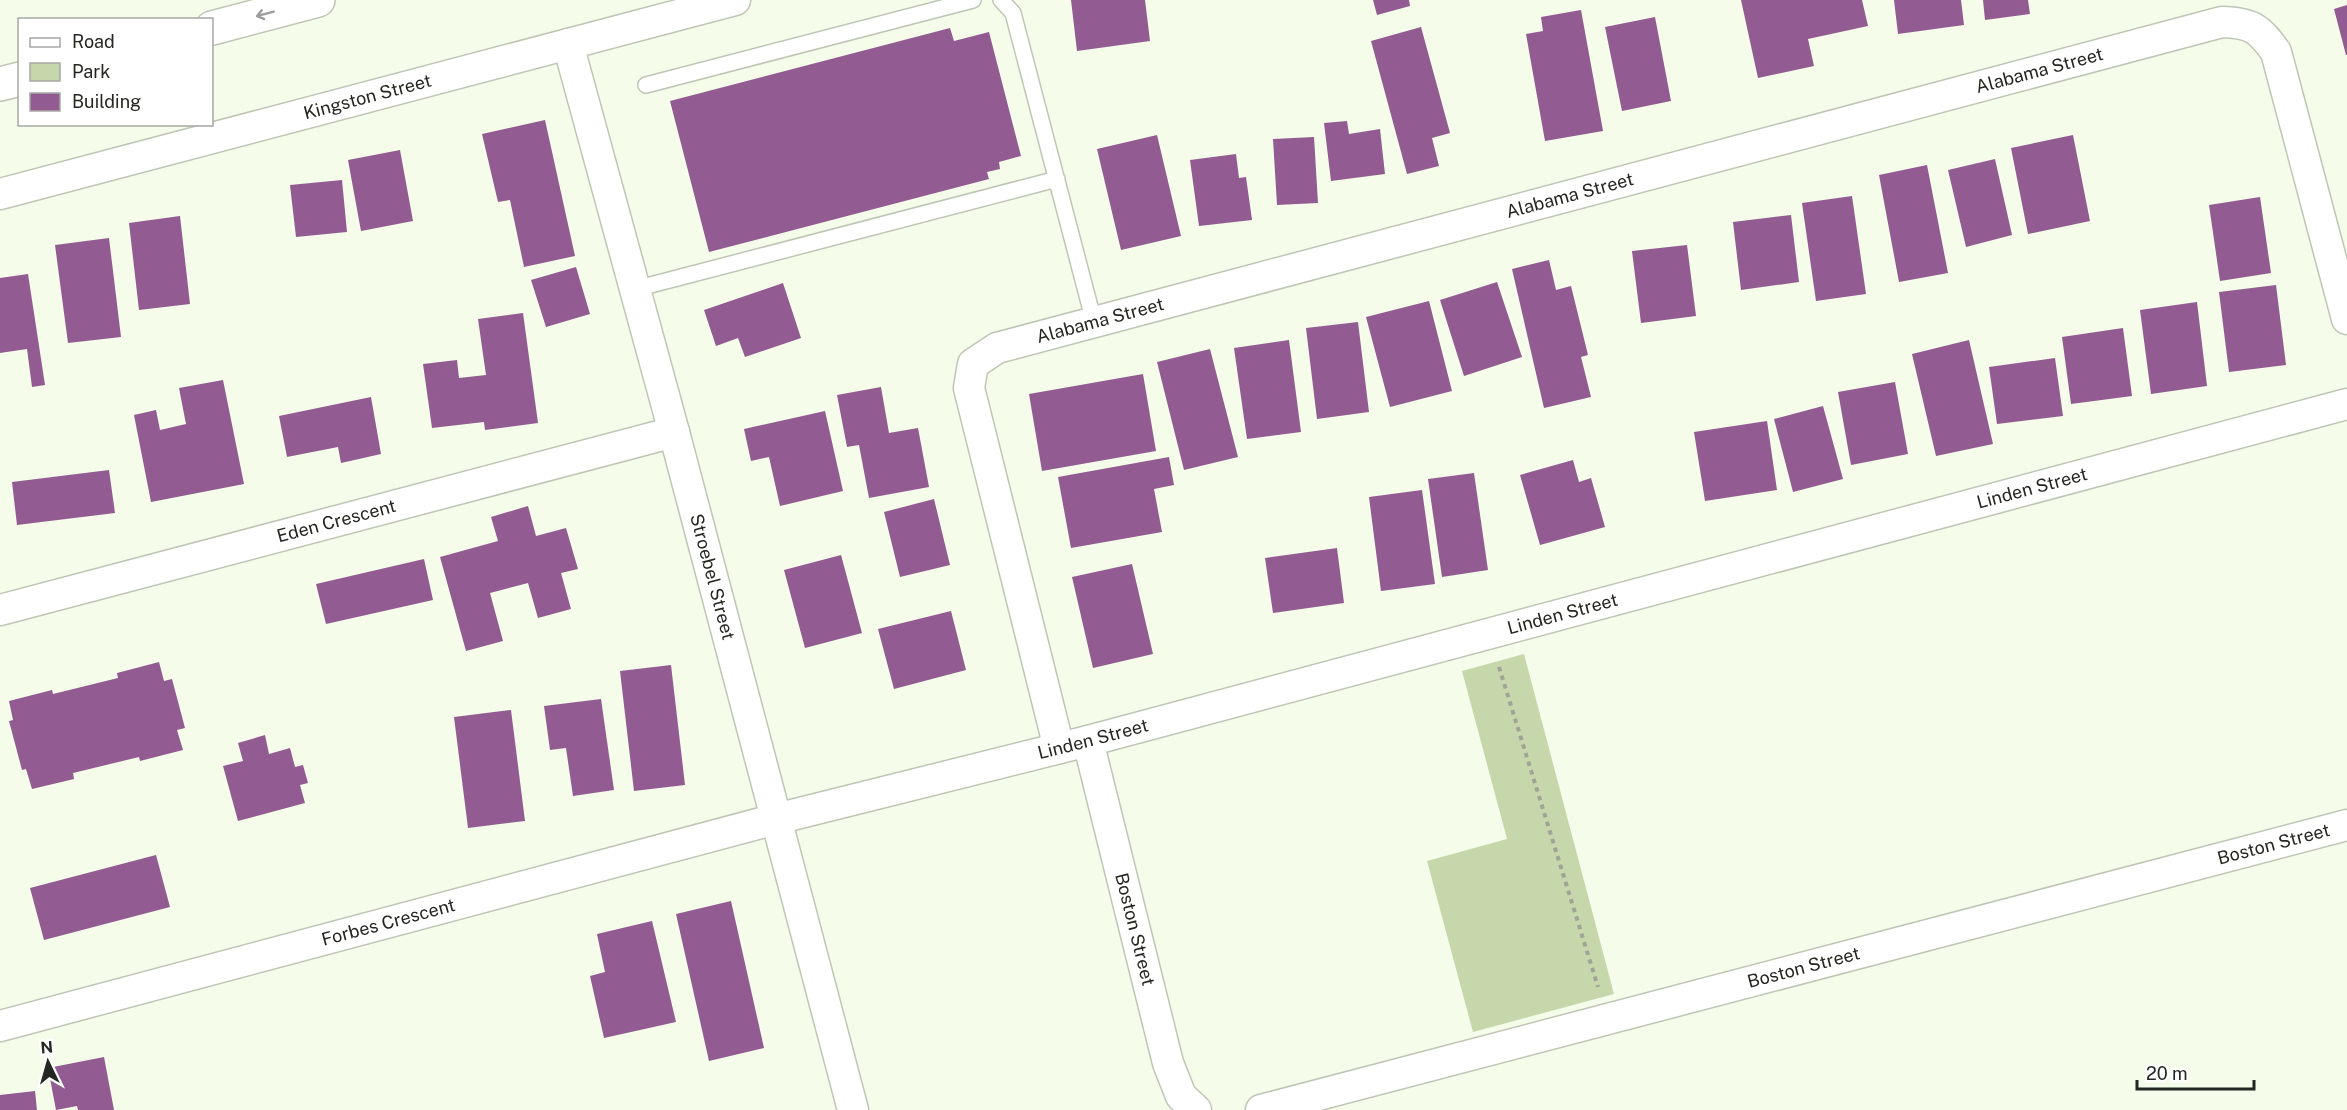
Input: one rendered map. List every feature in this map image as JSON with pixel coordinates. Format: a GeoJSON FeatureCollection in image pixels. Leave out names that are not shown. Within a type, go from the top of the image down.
{"type":"FeatureCollection","features":[{"type":"Feature","properties":{"kind":"main road"},"geometry":{"type":"LineString","coordinates":[[213,28],[318,0]]}},
{"type":"Feature","properties":{"kind":"main road"},"geometry":{"type":"LineString","coordinates":[[0,84],[18,80]]}},
{"type":"Feature","properties":{"kind":"street","name":"Kingston Street"},"geometry":{"type":"LineString","coordinates":[[0,194],[735,0]]}},
{"type":"Feature","properties":{"kind":"street","name":"Alabama Street"},"geometry":{"type":"LineString","coordinates":[[1059,748],[969,388],[973,364],[997,348],[2222,21],[2246,23],[2264,34],[2276,52],[2347,319]]}},
{"type":"Feature","properties":{"kind":"street","name":"Stroebel Street"},"geometry":{"type":"LineString","coordinates":[[568,44],[674,432],[853,1110]]}},
{"type":"Feature","properties":{"kind":"street","name":"Linden Street"},"geometry":{"type":"LineString","coordinates":[[776,819],[1088,741],[2347,404]]}},
{"type":"Feature","properties":{"kind":"street","name":"Eden Crescent"},"geometry":{"type":"LineString","coordinates":[[0,610],[674,432]]}},
{"type":"Feature","properties":{"kind":"street","name":"Boston Street"},"geometry":{"type":"LineString","coordinates":[[1088,741],[1168,1063],[1181,1096],[1196,1110]]}},
{"type":"Feature","properties":{"kind":"street","name":"Forbes Crescent"},"geometry":{"type":"LineString","coordinates":[[0,1026],[776,819]]}},
{"type":"Feature","properties":{"kind":"street","name":"Boston Street"},"geometry":{"type":"LineString","coordinates":[[1261,1110],[2347,825]]}},
{"type":"Feature","properties":{"kind":"lane"},"geometry":{"type":"LineString","coordinates":[[646,85],[973,0]]}},
{"type":"Feature","properties":{"kind":"lane"},"geometry":{"type":"LineString","coordinates":[[1001,0],[1013,13],[1094,322]]}},
{"type":"Feature","properties":{"kind":"lane"},"geometry":{"type":"LineString","coordinates":[[635,289],[1057,179]]}},
{"type":"Feature","properties":{"kind":"path"},"geometry":{"type":"LineString","coordinates":[[1489,634],[1608,1019]]}},
{"type":"Feature","properties":{"kind":"green space"},"geometry":{"type":"Polygon","coordinates":[[[1524,654],[1614,994],[1473,1032],[1427,861],[1507,839],[1462,671],[1524,654]]]}},
{"type":"Feature","properties":{"kind":"building"},"geometry":{"type":"Polygon","coordinates":[[[1071,0],[1145,0],[1150,41],[1077,51],[1071,0]]]}},
{"type":"Feature","properties":{"kind":"building"},"geometry":{"type":"Polygon","coordinates":[[[1373,0],[1409,0],[1410,6],[1377,15],[1373,0]]]}},
{"type":"Feature","properties":{"kind":"building"},"geometry":{"type":"Polygon","coordinates":[[[1741,0],[1862,0],[1868,26],[1808,39],[1814,66],[1758,78],[1741,0]]]}},
{"type":"Feature","properties":{"kind":"building"},"geometry":{"type":"Polygon","coordinates":[[[1894,0],[1961,0],[1964,25],[1898,34],[1894,0]]]}},
{"type":"Feature","properties":{"kind":"building"},"geometry":{"type":"Polygon","coordinates":[[[1983,0],[2028,0],[2030,14],[1985,20],[1983,0]]]}},
{"type":"Feature","properties":{"kind":"building"},"geometry":{"type":"Polygon","coordinates":[[[2347,5],[2347,55],[2346,55],[2334,9],[2347,5]]]}},
{"type":"Feature","properties":{"kind":"building"},"geometry":{"type":"Polygon","coordinates":[[[1581,10],[1603,131],[1545,141],[1526,34],[1543,31],[1541,17],[1581,10]]]}},
{"type":"Feature","properties":{"kind":"building"},"geometry":{"type":"Polygon","coordinates":[[[1655,17],[1671,101],[1622,111],[1605,27],[1655,17]]]}},
{"type":"Feature","properties":{"kind":"building"},"geometry":{"type":"Polygon","coordinates":[[[1421,27],[1450,133],[1432,138],[1439,166],[1407,174],[1371,41],[1421,27]]]}},
{"type":"Feature","properties":{"kind":"building"},"geometry":{"type":"Polygon","coordinates":[[[950,28],[954,41],[989,32],[1021,156],[999,162],[1000,169],[987,172],[989,179],[709,252],[670,101],[950,28]]]}},
{"type":"Feature","properties":{"kind":"building"},"geometry":{"type":"Polygon","coordinates":[[[545,120],[575,256],[524,267],[510,200],[498,202],[482,134],[545,120]]]}},
{"type":"Feature","properties":{"kind":"building"},"geometry":{"type":"Polygon","coordinates":[[[1347,121],[1349,134],[1380,129],[1385,174],[1331,181],[1324,123],[1347,121]]]}},
{"type":"Feature","properties":{"kind":"building"},"geometry":{"type":"Polygon","coordinates":[[[1157,135],[1181,236],[1121,250],[1097,149],[1157,135]]]}},
{"type":"Feature","properties":{"kind":"building"},"geometry":{"type":"Polygon","coordinates":[[[2073,135],[2090,221],[2028,234],[2011,148],[2073,135]]]}},
{"type":"Feature","properties":{"kind":"building"},"geometry":{"type":"Polygon","coordinates":[[[1314,137],[1318,203],[1277,205],[1273,139],[1314,137]]]}},
{"type":"Feature","properties":{"kind":"building"},"geometry":{"type":"Polygon","coordinates":[[[400,150],[413,221],[361,231],[348,160],[400,150]]]}},
{"type":"Feature","properties":{"kind":"building"},"geometry":{"type":"Polygon","coordinates":[[[1236,154],[1239,178],[1246,177],[1252,220],[1199,226],[1190,160],[1236,154]]]}},
{"type":"Feature","properties":{"kind":"building"},"geometry":{"type":"Polygon","coordinates":[[[1995,159],[2012,235],[1966,247],[1948,170],[1995,159]]]}},
{"type":"Feature","properties":{"kind":"building"},"geometry":{"type":"Polygon","coordinates":[[[1927,165],[1948,273],[1899,282],[1879,175],[1927,165]]]}},
{"type":"Feature","properties":{"kind":"building"},"geometry":{"type":"Polygon","coordinates":[[[342,180],[347,232],[296,237],[290,185],[342,180]]]}},
{"type":"Feature","properties":{"kind":"building"},"geometry":{"type":"Polygon","coordinates":[[[1852,196],[1866,294],[1816,301],[1802,203],[1852,196]]]}},
{"type":"Feature","properties":{"kind":"building"},"geometry":{"type":"Polygon","coordinates":[[[2260,197],[2271,273],[2220,281],[2209,205],[2260,197]]]}},
{"type":"Feature","properties":{"kind":"building"},"geometry":{"type":"Polygon","coordinates":[[[1791,215],[1799,282],[1741,290],[1733,222],[1791,215]]]}},
{"type":"Feature","properties":{"kind":"building"},"geometry":{"type":"Polygon","coordinates":[[[180,216],[190,304],[139,310],[129,223],[180,216]]]}},
{"type":"Feature","properties":{"kind":"building"},"geometry":{"type":"Polygon","coordinates":[[[109,238],[121,337],[68,343],[55,245],[109,238]]]}},
{"type":"Feature","properties":{"kind":"building"},"geometry":{"type":"Polygon","coordinates":[[[1687,245],[1696,316],[1641,323],[1632,251],[1687,245]]]}},
{"type":"Feature","properties":{"kind":"building"},"geometry":{"type":"Polygon","coordinates":[[[1549,260],[1556,290],[1571,286],[1588,355],[1581,357],[1591,397],[1544,408],[1512,269],[1549,260]]]}},
{"type":"Feature","properties":{"kind":"building"},"geometry":{"type":"Polygon","coordinates":[[[576,267],[590,314],[546,327],[531,280],[576,267]]]}},
{"type":"Feature","properties":{"kind":"building"},"geometry":{"type":"Polygon","coordinates":[[[28,274],[45,385],[32,387],[27,349],[0,353],[0,278],[28,274]]]}},
{"type":"Feature","properties":{"kind":"building"},"geometry":{"type":"Polygon","coordinates":[[[1497,282],[1522,357],[1464,376],[1440,300],[1497,282]]]}},
{"type":"Feature","properties":{"kind":"building"},"geometry":{"type":"Polygon","coordinates":[[[783,283],[801,338],[745,357],[738,338],[716,346],[704,310],[783,283]]]}},
{"type":"Feature","properties":{"kind":"building"},"geometry":{"type":"Polygon","coordinates":[[[2276,285],[2286,365],[2229,372],[2219,292],[2276,285]]]}},
{"type":"Feature","properties":{"kind":"building"},"geometry":{"type":"Polygon","coordinates":[[[1429,301],[1452,391],[1390,407],[1366,317],[1429,301]]]}},
{"type":"Feature","properties":{"kind":"building"},"geometry":{"type":"Polygon","coordinates":[[[2197,302],[2207,386],[2151,394],[2140,310],[2197,302]]]}},
{"type":"Feature","properties":{"kind":"building"},"geometry":{"type":"Polygon","coordinates":[[[523,313],[538,423],[485,430],[484,422],[432,428],[423,364],[457,360],[459,378],[486,375],[478,319],[523,313]]]}},
{"type":"Feature","properties":{"kind":"building"},"geometry":{"type":"Polygon","coordinates":[[[1358,322],[1369,412],[1317,419],[1306,328],[1358,322]]]}},
{"type":"Feature","properties":{"kind":"building"},"geometry":{"type":"Polygon","coordinates":[[[2123,328],[2132,396],[2071,404],[2062,337],[2123,328]]]}},
{"type":"Feature","properties":{"kind":"building"},"geometry":{"type":"Polygon","coordinates":[[[1289,340],[1301,432],[1247,439],[1234,348],[1289,340]]]}},
{"type":"Feature","properties":{"kind":"building"},"geometry":{"type":"Polygon","coordinates":[[[1969,340],[1993,444],[1936,456],[1912,354],[1969,340]]]}},
{"type":"Feature","properties":{"kind":"building"},"geometry":{"type":"Polygon","coordinates":[[[1210,349],[1238,457],[1184,470],[1157,362],[1210,349]]]}},
{"type":"Feature","properties":{"kind":"building"},"geometry":{"type":"Polygon","coordinates":[[[2055,358],[2063,416],[1997,424],[1989,367],[2055,358]]]}},
{"type":"Feature","properties":{"kind":"building"},"geometry":{"type":"Polygon","coordinates":[[[1143,374],[1156,451],[1042,471],[1029,394],[1143,374]]]}},
{"type":"Feature","properties":{"kind":"building"},"geometry":{"type":"Polygon","coordinates":[[[223,380],[244,484],[151,502],[134,415],[156,410],[160,430],[186,424],[179,388],[223,380]]]}},
{"type":"Feature","properties":{"kind":"building"},"geometry":{"type":"Polygon","coordinates":[[[1895,382],[1908,454],[1851,465],[1838,392],[1895,382]]]}},
{"type":"Feature","properties":{"kind":"building"},"geometry":{"type":"Polygon","coordinates":[[[881,387],[889,433],[918,428],[929,487],[869,498],[859,445],[847,447],[837,395],[881,387]]]}},
{"type":"Feature","properties":{"kind":"building"},"geometry":{"type":"Polygon","coordinates":[[[371,397],[381,454],[341,463],[338,447],[287,457],[279,416],[371,397]]]}},
{"type":"Feature","properties":{"kind":"building"},"geometry":{"type":"Polygon","coordinates":[[[1823,406],[1843,479],[1793,492],[1774,419],[1823,406]]]}},
{"type":"Feature","properties":{"kind":"building"},"geometry":{"type":"Polygon","coordinates":[[[825,411],[843,491],[780,506],[769,457],[751,461],[744,429],[825,411]]]}},
{"type":"Feature","properties":{"kind":"building"},"geometry":{"type":"Polygon","coordinates":[[[1767,421],[1777,490],[1705,501],[1694,432],[1767,421]]]}},
{"type":"Feature","properties":{"kind":"building"},"geometry":{"type":"Polygon","coordinates":[[[1169,457],[1174,485],[1154,489],[1162,532],[1071,548],[1058,477],[1169,457]]]}},
{"type":"Feature","properties":{"kind":"building"},"geometry":{"type":"Polygon","coordinates":[[[1573,460],[1579,482],[1591,478],[1605,527],[1540,545],[1520,475],[1573,460]]]}},
{"type":"Feature","properties":{"kind":"building"},"geometry":{"type":"Polygon","coordinates":[[[109,470],[115,513],[17,525],[12,482],[109,470]]]}},
{"type":"Feature","properties":{"kind":"building"},"geometry":{"type":"Polygon","coordinates":[[[1474,473],[1488,570],[1442,577],[1428,479],[1474,473]]]}},
{"type":"Feature","properties":{"kind":"building"},"geometry":{"type":"Polygon","coordinates":[[[1422,490],[1435,584],[1381,591],[1369,497],[1422,490]]]}},
{"type":"Feature","properties":{"kind":"building"},"geometry":{"type":"Polygon","coordinates":[[[934,499],[950,565],[900,577],[884,512],[934,499]]]}},
{"type":"Feature","properties":{"kind":"building"},"geometry":{"type":"Polygon","coordinates":[[[528,506],[536,536],[566,528],[578,569],[561,573],[571,609],[538,618],[528,583],[490,593],[503,641],[466,651],[440,557],[498,541],[491,517],[528,506]]]}},
{"type":"Feature","properties":{"kind":"building"},"geometry":{"type":"Polygon","coordinates":[[[1337,548],[1344,603],[1273,613],[1265,558],[1337,548]]]}},
{"type":"Feature","properties":{"kind":"building"},"geometry":{"type":"Polygon","coordinates":[[[841,555],[862,633],[805,648],[784,570],[841,555]]]}},
{"type":"Feature","properties":{"kind":"building"},"geometry":{"type":"Polygon","coordinates":[[[424,559],[433,600],[326,624],[316,584],[424,559]]]}},
{"type":"Feature","properties":{"kind":"building"},"geometry":{"type":"Polygon","coordinates":[[[1132,564],[1153,654],[1093,668],[1072,577],[1132,564]]]}},
{"type":"Feature","properties":{"kind":"building"},"geometry":{"type":"Polygon","coordinates":[[[951,611],[966,670],[894,689],[878,629],[951,611]]]}},
{"type":"Feature","properties":{"kind":"building"},"geometry":{"type":"Polygon","coordinates":[[[159,662],[164,681],[172,679],[185,728],[177,730],[183,750],[140,761],[139,757],[73,773],[74,779],[32,789],[26,769],[22,770],[9,721],[13,720],[9,701],[52,690],[53,694],[118,678],[117,673],[159,662]]]}},
{"type":"Feature","properties":{"kind":"building"},"geometry":{"type":"Polygon","coordinates":[[[671,665],[685,785],[634,791],[620,671],[671,665]]]}},
{"type":"Feature","properties":{"kind":"building"},"geometry":{"type":"Polygon","coordinates":[[[601,699],[614,790],[573,796],[566,748],[550,750],[544,706],[601,699]]]}},
{"type":"Feature","properties":{"kind":"building"},"geometry":{"type":"Polygon","coordinates":[[[511,710],[525,821],[468,828],[454,717],[511,710]]]}},
{"type":"Feature","properties":{"kind":"building"},"geometry":{"type":"Polygon","coordinates":[[[265,735],[269,754],[290,748],[295,767],[303,765],[308,783],[300,785],[305,803],[238,821],[223,766],[243,761],[238,743],[265,735]]]}},
{"type":"Feature","properties":{"kind":"building"},"geometry":{"type":"Polygon","coordinates":[[[156,855],[170,907],[44,940],[30,888],[156,855]]]}},
{"type":"Feature","properties":{"kind":"building"},"geometry":{"type":"Polygon","coordinates":[[[731,901],[764,1048],[709,1061],[676,914],[731,901]]]}},
{"type":"Feature","properties":{"kind":"building"},"geometry":{"type":"Polygon","coordinates":[[[652,921],[676,1022],[604,1038],[590,976],[605,972],[597,934],[652,921]]]}},
{"type":"Feature","properties":{"kind":"building"},"geometry":{"type":"Polygon","coordinates":[[[104,1057],[114,1110],[78,1110],[77,1106],[56,1110],[48,1068],[104,1057]]]}},
{"type":"Feature","properties":{"kind":"building"},"geometry":{"type":"Polygon","coordinates":[[[35,1091],[37,1110],[0,1110],[0,1095],[35,1091]]]}}]}
